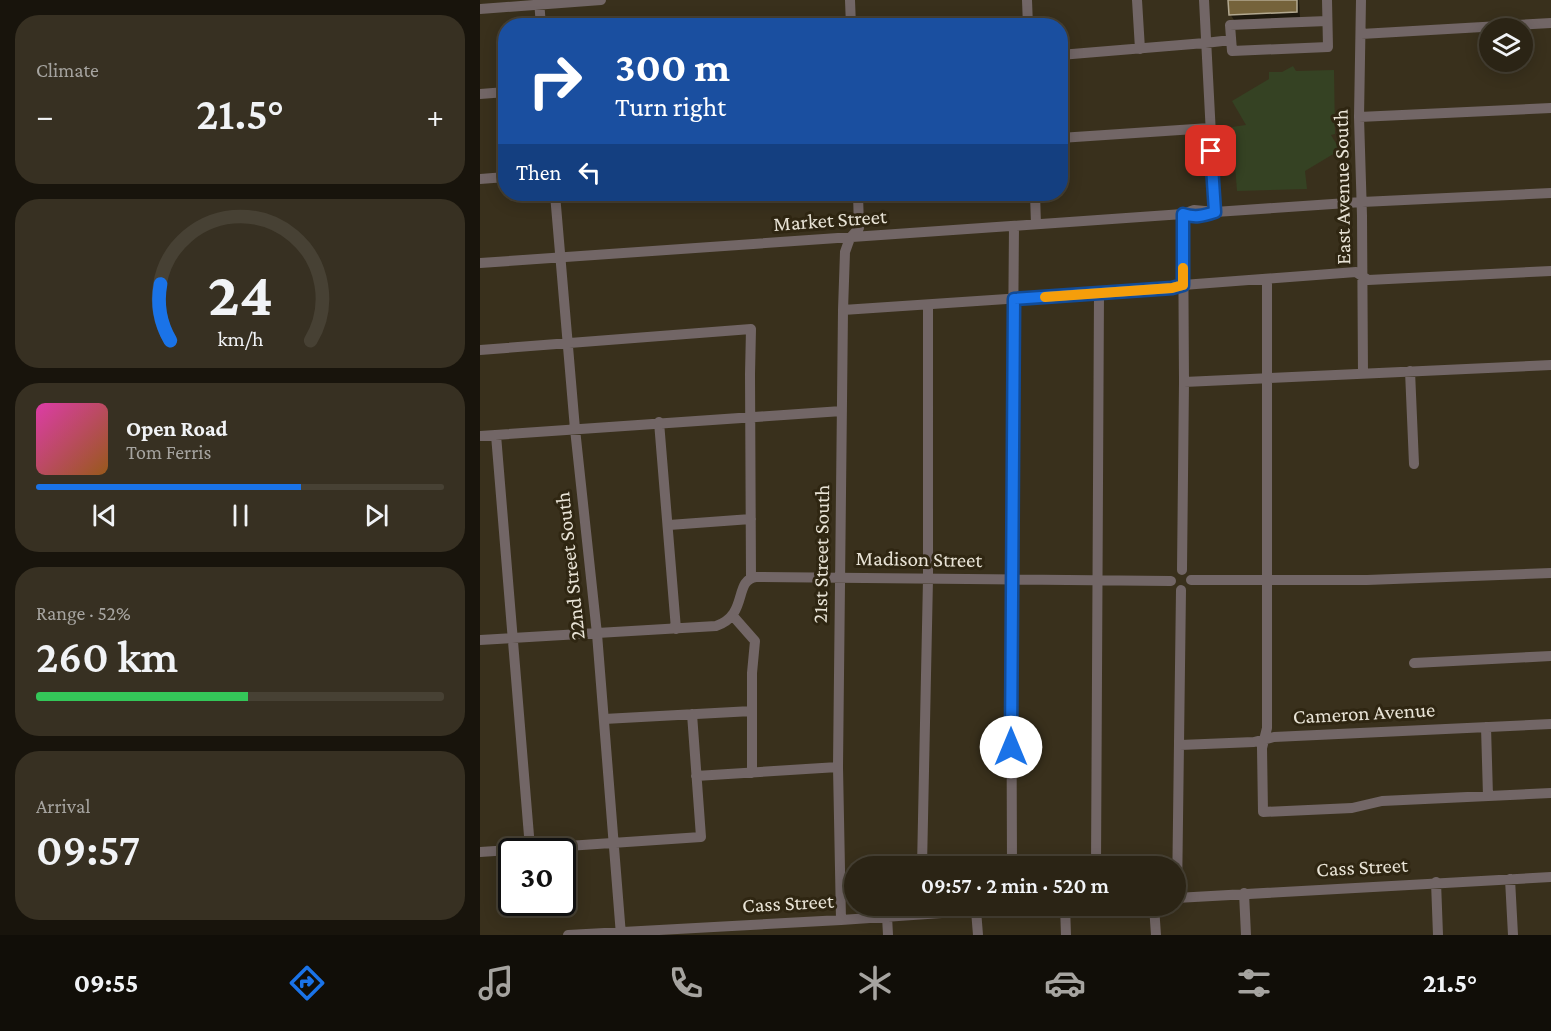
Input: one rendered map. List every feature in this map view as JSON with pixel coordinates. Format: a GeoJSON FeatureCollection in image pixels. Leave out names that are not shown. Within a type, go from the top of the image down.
{"type":"FeatureCollection","features":[{"type":"Feature","properties":{"kind":"street"},"geometry":{"type":"LineString","coordinates":[[480,9],[539,2],[600,0]]}},
{"type":"Feature","properties":{"kind":"street"},"geometry":{"type":"LineString","coordinates":[[850,0],[851,18]]}},
{"type":"Feature","properties":{"kind":"street"},"geometry":{"type":"LineString","coordinates":[[1027,0],[1028,18]]}},
{"type":"Feature","properties":{"kind":"street"},"geometry":{"type":"LineString","coordinates":[[1137,0],[1140,49]]}},
{"type":"Feature","properties":{"kind":"street"},"geometry":{"type":"LineString","coordinates":[[1204,0],[1215,212]]}},
{"type":"Feature","properties":{"kind":"street"},"geometry":{"type":"LineString","coordinates":[[1327,0],[1328,47],[1232,51],[1230,25],[1327,21]]}},
{"type":"Feature","properties":{"kind":"street","name":"East Avenue South"},"geometry":{"type":"LineString","coordinates":[[1361,0],[1359,117],[1363,374]]}},
{"type":"Feature","properties":{"kind":"street"},"geometry":{"type":"LineString","coordinates":[[539,2],[540,18]]}},
{"type":"Feature","properties":{"kind":"street"},"geometry":{"type":"LineString","coordinates":[[1361,34],[1551,23]]}},
{"type":"Feature","properties":{"kind":"street"},"geometry":{"type":"LineString","coordinates":[[1068,54],[1231,39]]}},
{"type":"Feature","properties":{"kind":"street"},"geometry":{"type":"LineString","coordinates":[[480,94],[498,93]]}},
{"type":"Feature","properties":{"kind":"street"},"geometry":{"type":"LineString","coordinates":[[1359,117],[1551,108]]}},
{"type":"Feature","properties":{"kind":"street"},"geometry":{"type":"LineString","coordinates":[[1068,137],[1210,128]]}},
{"type":"Feature","properties":{"kind":"street"},"geometry":{"type":"LineString","coordinates":[[480,179],[498,178]]}},
{"type":"Feature","properties":{"kind":"street","name":"Market Street"},"geometry":{"type":"LineString","coordinates":[[480,264],[1183,214],[1192,217],[1215,212],[1362,202],[1551,193]]}},
{"type":"Feature","properties":{"kind":"street","name":"22nd Street South"},"geometry":{"type":"LineString","coordinates":[[556,201],[575,429],[597,634],[620,933]]}},
{"type":"Feature","properties":{"kind":"street","name":"21st Street South"},"geometry":{"type":"LineString","coordinates":[[840,920],[838,768],[843,310],[845,252],[850,238],[859,228],[858,201]]}},
{"type":"Feature","properties":{"kind":"street"},"geometry":{"type":"LineString","coordinates":[[1035,201],[1036,224]]}},
{"type":"Feature","properties":{"kind":"street"},"geometry":{"type":"LineString","coordinates":[[1182,570],[1183,214]]}},
{"type":"Feature","properties":{"kind":"street"},"geometry":{"type":"LineString","coordinates":[[1012,856],[1011,580],[1014,226]]}},
{"type":"Feature","properties":{"kind":"street"},"geometry":{"type":"LineString","coordinates":[[843,310],[1172,288],[1183,285],[1356,272],[1368,280],[1551,271]]}},
{"type":"Feature","properties":{"kind":"street"},"geometry":{"type":"LineString","coordinates":[[1267,279],[1267,728],[1263,740],[1263,812],[1352,808],[1382,801],[1551,793]]}},
{"type":"Feature","properties":{"kind":"street"},"geometry":{"type":"LineString","coordinates":[[1096,856],[1099,293]]}},
{"type":"Feature","properties":{"kind":"street"},"geometry":{"type":"LineString","coordinates":[[922,856],[928,579],[928,305]]}},
{"type":"Feature","properties":{"kind":"street"},"geometry":{"type":"LineString","coordinates":[[480,350],[751,329],[751,578],[744,584],[734,616],[726,623],[716,626],[480,640]]}},
{"type":"Feature","properties":{"kind":"street"},"geometry":{"type":"LineString","coordinates":[[1184,382],[1551,365]]}},
{"type":"Feature","properties":{"kind":"street"},"geometry":{"type":"LineString","coordinates":[[1410,372],[1414,464]]}},
{"type":"Feature","properties":{"kind":"street"},"geometry":{"type":"LineString","coordinates":[[480,436],[842,411]]}},
{"type":"Feature","properties":{"kind":"street"},"geometry":{"type":"LineString","coordinates":[[659,422],[676,629]]}},
{"type":"Feature","properties":{"kind":"street"},"geometry":{"type":"LineString","coordinates":[[496,435],[529,838]]}},
{"type":"Feature","properties":{"kind":"street"},"geometry":{"type":"LineString","coordinates":[[669,525],[751,519]]}},
{"type":"Feature","properties":{"kind":"street"},"geometry":{"type":"LineString","coordinates":[[1182,570],[1190,574],[1191,580],[1190,586],[1181,590],[1176,588],[1171,581],[1175,572],[1182,570]]}},
{"type":"Feature","properties":{"kind":"street"},"geometry":{"type":"LineString","coordinates":[[1191,580],[1367,580],[1551,573]]}},
{"type":"Feature","properties":{"kind":"street","name":"Madison Street"},"geometry":{"type":"LineString","coordinates":[[751,578],[1171,581]]}},
{"type":"Feature","properties":{"kind":"street"},"geometry":{"type":"LineString","coordinates":[[1177,856],[1181,590]]}},
{"type":"Feature","properties":{"kind":"street"},"geometry":{"type":"LineString","coordinates":[[734,616],[755,641],[752,673],[752,772]]}},
{"type":"Feature","properties":{"kind":"street"},"geometry":{"type":"LineString","coordinates":[[1414,663],[1551,657]]}},
{"type":"Feature","properties":{"kind":"street"},"geometry":{"type":"LineString","coordinates":[[604,719],[752,711]]}},
{"type":"Feature","properties":{"kind":"street"},"geometry":{"type":"LineString","coordinates":[[576,846],[701,837],[692,714]]}},
{"type":"Feature","properties":{"kind":"street","name":"Cameron Avenue"},"geometry":{"type":"LineString","coordinates":[[1180,745],[1254,742],[1274,737],[1551,724]]}},
{"type":"Feature","properties":{"kind":"street"},"geometry":{"type":"LineString","coordinates":[[1486,727],[1488,795]]}},
{"type":"Feature","properties":{"kind":"street"},"geometry":{"type":"LineString","coordinates":[[696,776],[838,768]]}},
{"type":"Feature","properties":{"kind":"street"},"geometry":{"type":"LineString","coordinates":[[480,852],[498,851]]}},
{"type":"Feature","properties":{"kind":"street","name":"Cass Street"},"geometry":{"type":"LineString","coordinates":[[1186,896],[1551,877]]}},
{"type":"Feature","properties":{"kind":"street"},"geometry":{"type":"LineString","coordinates":[[1510,879],[1513,935]]}},
{"type":"Feature","properties":{"kind":"street"},"geometry":{"type":"LineString","coordinates":[[1436,882],[1438,935]]}},
{"type":"Feature","properties":{"kind":"street"},"geometry":{"type":"LineString","coordinates":[[1244,893],[1246,935]]}},
{"type":"Feature","properties":{"kind":"street"},"geometry":{"type":"LineString","coordinates":[[887,916],[888,935]]}},
{"type":"Feature","properties":{"kind":"street","name":"Cass Street"},"geometry":{"type":"LineString","coordinates":[[568,935],[752,930],[887,916]]}},
{"type":"Feature","properties":{"kind":"street"},"geometry":{"type":"LineString","coordinates":[[976,916],[978,935]]}},
{"type":"Feature","properties":{"kind":"street"},"geometry":{"type":"LineString","coordinates":[[1065,916],[1066,935]]}},
{"type":"Feature","properties":{"kind":"street"},"geometry":{"type":"LineString","coordinates":[[1155,916],[1156,935]]}},
{"type":"Feature","properties":{"kind":"green space"},"geometry":{"type":"Polygon","coordinates":[[[1293,66],[1296,71],[1334,70],[1335,134],[1331,135],[1340,150],[1305,171],[1307,189],[1237,191],[1232,127],[1246,125],[1232,101],[1269,79],[1269,72],[1282,72],[1293,66]]]}},
{"type":"Feature","properties":{"kind":"building"},"geometry":{"type":"Polygon","coordinates":[[[1228,0],[1297,0],[1297,12],[1229,15],[1228,0]]]}},
{"type":"Feature","properties":{"kind":"slow traffic"},"geometry":{"type":"LineString","coordinates":[[1045,297],[1172,288],[1183,285],[1183,268]]}},
{"type":"Feature","properties":{"kind":"route"},"geometry":{"type":"LineString","coordinates":[[1011,747],[1014,299],[1172,288],[1183,285],[1183,214],[1192,217],[1215,212],[1211,151]]}}]}
